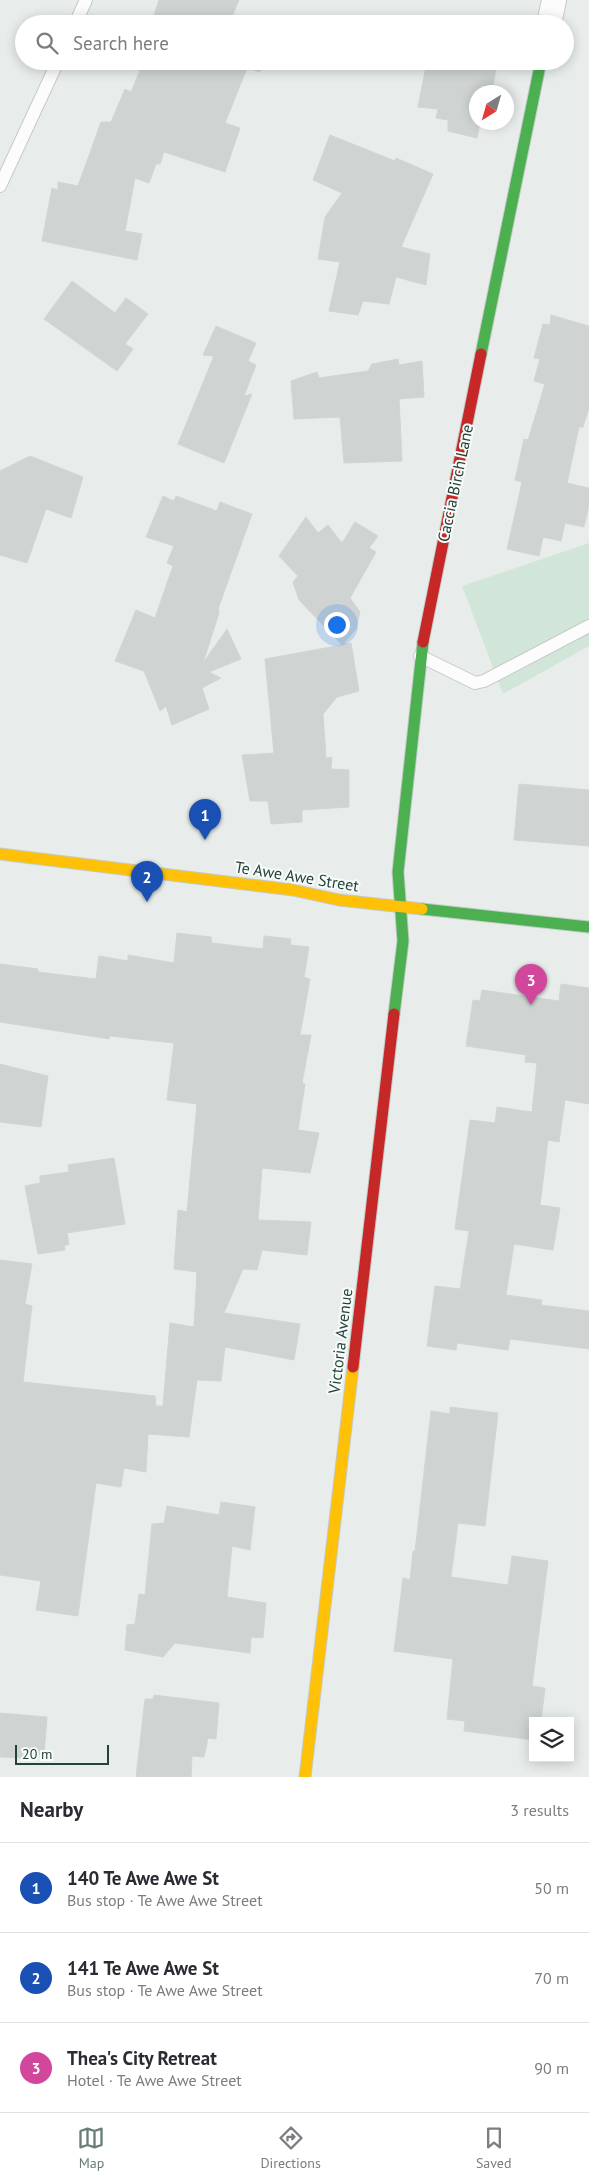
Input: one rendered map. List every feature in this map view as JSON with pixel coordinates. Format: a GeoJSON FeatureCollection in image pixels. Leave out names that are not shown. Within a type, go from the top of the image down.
{"type":"FeatureCollection","features":[{"type":"Feature","properties":{"kind":"street"},"geometry":{"type":"LineString","coordinates":[[551,15],[554,0]]}},
{"type":"Feature","properties":{"kind":"street","name":"Caccia Birch Lane"},"geometry":{"type":"LineString","coordinates":[[402,908],[398,872],[420,656],[539,70]]}},
{"type":"Feature","properties":{"kind":"street","name":"Te Awe Awe Street"},"geometry":{"type":"LineString","coordinates":[[0,854],[293,890],[339,900],[402,908],[589,927]]}},
{"type":"Feature","properties":{"kind":"street","name":"Victoria Avenue"},"geometry":{"type":"LineString","coordinates":[[305,1777],[403,941],[402,908]]}},
{"type":"Feature","properties":{"kind":"lane"},"geometry":{"type":"LineString","coordinates":[[79,15],[86,0]]}},
{"type":"Feature","properties":{"kind":"lane"},"geometry":{"type":"LineString","coordinates":[[0,186],[54,70]]}},
{"type":"Feature","properties":{"kind":"lane"},"geometry":{"type":"LineString","coordinates":[[420,656],[475,683],[484,682],[589,626]]}},
{"type":"Feature","properties":{"kind":"green space"},"geometry":{"type":"Polygon","coordinates":[[[589,543],[589,646],[503,694],[462,586],[589,543]]]}},
{"type":"Feature","properties":{"kind":"building"},"geometry":{"type":"Polygon","coordinates":[[[159,0],[239,0],[233,15],[154,15],[159,0]]]}},
{"type":"Feature","properties":{"kind":"building"},"geometry":{"type":"Polygon","coordinates":[[[140,70],[246,70],[225,123],[240,128],[225,172],[164,152],[160,164],[156,164],[149,183],[135,178],[125,231],[142,234],[137,260],[42,241],[52,188],[58,190],[58,182],[78,186],[101,122],[111,122],[125,89],[131,92],[140,70]]]}},
{"type":"Feature","properties":{"kind":"building"},"geometry":{"type":"Polygon","coordinates":[[[425,70],[496,70],[493,85],[469,85],[469,130],[478,130],[477,138],[448,131],[448,120],[436,118],[438,109],[418,107],[425,70]]]}},
{"type":"Feature","properties":{"kind":"building"},"geometry":{"type":"Polygon","coordinates":[[[330,135],[395,161],[396,158],[433,174],[401,247],[430,254],[426,285],[396,277],[389,304],[363,301],[358,315],[329,311],[340,262],[318,259],[325,217],[342,193],[313,180],[330,135]]]}},
{"type":"Feature","properties":{"kind":"building"},"geometry":{"type":"Polygon","coordinates":[[[72,281],[115,313],[126,298],[148,314],[125,344],[133,349],[117,371],[44,319],[72,281]]]}},
{"type":"Feature","properties":{"kind":"building"},"geometry":{"type":"Polygon","coordinates":[[[551,315],[589,326],[589,408],[583,427],[579,427],[567,483],[589,488],[589,505],[584,527],[565,523],[561,541],[543,537],[539,556],[507,549],[522,482],[515,480],[524,439],[528,440],[545,384],[534,381],[540,359],[534,358],[543,324],[550,325],[551,315]]]}},
{"type":"Feature","properties":{"kind":"building"},"geometry":{"type":"Polygon","coordinates":[[[216,326],[256,343],[248,361],[256,365],[244,396],[252,394],[224,463],[178,444],[214,356],[203,355],[216,326]]]}},
{"type":"Feature","properties":{"kind":"building"},"geometry":{"type":"Polygon","coordinates":[[[398,359],[399,365],[422,361],[424,397],[399,399],[402,461],[344,463],[340,417],[294,419],[291,381],[317,372],[319,378],[368,371],[372,364],[398,359]]]}},
{"type":"Feature","properties":{"kind":"building"},"geometry":{"type":"Polygon","coordinates":[[[30,456],[83,477],[71,518],[46,509],[27,563],[0,555],[0,471],[30,456]]]}},
{"type":"Feature","properties":{"kind":"building"},"geometry":{"type":"Polygon","coordinates":[[[163,496],[174,501],[176,496],[217,511],[220,502],[252,514],[218,609],[219,613],[203,663],[227,629],[241,659],[209,672],[221,678],[202,688],[209,709],[172,725],[166,706],[160,711],[144,671],[115,661],[136,610],[155,618],[173,566],[167,563],[174,546],[146,537],[163,496]]]}},
{"type":"Feature","properties":{"kind":"building"},"geometry":{"type":"Polygon","coordinates":[[[306,517],[318,533],[328,525],[342,543],[355,522],[378,536],[369,548],[376,552],[350,598],[360,612],[356,629],[343,644],[351,643],[359,691],[337,697],[323,714],[326,758],[332,757],[331,769],[349,770],[349,807],[302,810],[302,822],[271,824],[268,801],[250,801],[242,755],[274,753],[265,659],[342,645],[299,600],[293,582],[298,576],[279,556],[306,517]]]}},
{"type":"Feature","properties":{"kind":"building"},"geometry":{"type":"Polygon","coordinates":[[[519,784],[589,790],[589,846],[514,840],[519,784]]]}},
{"type":"Feature","properties":{"kind":"building"},"geometry":{"type":"Polygon","coordinates":[[[177,933],[211,937],[212,943],[263,949],[264,936],[291,939],[290,945],[309,947],[304,977],[310,979],[300,1035],[311,1035],[302,1083],[305,1084],[298,1130],[319,1133],[310,1173],[262,1168],[258,1220],[311,1222],[307,1255],[262,1250],[257,1270],[243,1269],[224,1313],[300,1324],[294,1360],[225,1347],[221,1381],[197,1380],[189,1437],[148,1434],[146,1472],[124,1468],[121,1487],[96,1483],[78,1616],[36,1610],[41,1581],[0,1575],[0,1260],[32,1264],[25,1304],[32,1306],[23,1382],[155,1396],[156,1406],[163,1406],[170,1323],[194,1327],[197,1272],[174,1269],[178,1210],[187,1212],[197,1104],[167,1100],[174,1043],[110,1036],[109,1039],[0,1022],[0,964],[38,969],[38,972],[96,979],[99,956],[128,961],[128,955],[174,963],[177,933]]]}},
{"type":"Feature","properties":{"kind":"building"},"geometry":{"type":"Polygon","coordinates":[[[561,984],[589,988],[589,1104],[565,1100],[559,1142],[548,1140],[540,1205],[560,1208],[553,1250],[514,1244],[506,1295],[542,1300],[541,1305],[589,1311],[589,1349],[510,1339],[508,1350],[457,1343],[456,1350],[427,1346],[435,1286],[460,1289],[469,1231],[455,1229],[470,1120],[495,1123],[497,1107],[532,1112],[537,1063],[525,1062],[526,1055],[466,1046],[473,1000],[480,1001],[482,990],[559,1001],[561,984]]]}},
{"type":"Feature","properties":{"kind":"building"},"geometry":{"type":"Polygon","coordinates":[[[0,1064],[48,1076],[41,1127],[0,1122],[0,1064]]]}},
{"type":"Feature","properties":{"kind":"building"},"geometry":{"type":"Polygon","coordinates":[[[114,1158],[125,1224],[67,1233],[69,1244],[64,1246],[65,1250],[38,1254],[25,1186],[40,1183],[40,1176],[69,1172],[68,1165],[114,1158]]]}},
{"type":"Feature","properties":{"kind":"building"},"geometry":{"type":"Polygon","coordinates":[[[450,1407],[498,1413],[485,1526],[458,1523],[451,1577],[508,1585],[512,1556],[548,1561],[532,1686],[545,1688],[541,1717],[529,1717],[529,1739],[464,1731],[465,1721],[447,1719],[453,1659],[394,1651],[403,1578],[410,1580],[413,1551],[415,1551],[431,1411],[450,1414],[450,1407]]]}},
{"type":"Feature","properties":{"kind":"building"},"geometry":{"type":"Polygon","coordinates":[[[221,1502],[255,1507],[250,1550],[232,1546],[227,1597],[266,1603],[263,1638],[251,1637],[250,1653],[175,1643],[163,1657],[125,1650],[127,1625],[135,1624],[139,1594],[145,1595],[152,1524],[164,1523],[167,1506],[219,1515],[221,1502]]]}},
{"type":"Feature","properties":{"kind":"building"},"geometry":{"type":"Polygon","coordinates":[[[154,1695],[219,1703],[216,1739],[208,1738],[204,1757],[192,1756],[191,1777],[136,1777],[145,1699],[153,1699],[154,1695]]]}},
{"type":"Feature","properties":{"kind":"building"},"geometry":{"type":"Polygon","coordinates":[[[0,1713],[47,1717],[44,1755],[23,1754],[22,1758],[0,1757],[0,1713]]]}},
{"type":"Feature","properties":{"kind":"traffic: fast"},"geometry":{"type":"LineString","coordinates":[[481,354],[539,70]]}},
{"type":"Feature","properties":{"kind":"traffic: fast"},"geometry":{"type":"LineString","coordinates":[[394,1014],[403,941],[398,872],[423,642]]}},
{"type":"Feature","properties":{"kind":"traffic: fast"},"geometry":{"type":"LineString","coordinates":[[422,909],[589,927]]}},
{"type":"Feature","properties":{"kind":"traffic: slow"},"geometry":{"type":"LineString","coordinates":[[0,854],[293,890],[339,900],[422,909]]}},
{"type":"Feature","properties":{"kind":"traffic: slow"},"geometry":{"type":"LineString","coordinates":[[305,1777],[353,1367]]}},
{"type":"Feature","properties":{"kind":"traffic: jam"},"geometry":{"type":"LineString","coordinates":[[423,642],[481,354]]}},
{"type":"Feature","properties":{"kind":"traffic: jam"},"geometry":{"type":"LineString","coordinates":[[353,1367],[394,1014]]}},
{"type":"Feature","properties":{"kind":"place","name":"140 Te Awe Awe St"},"geometry":{"type":"Point","coordinates":[205,840]}},
{"type":"Feature","properties":{"kind":"place","name":"141 Te Awe Awe St"},"geometry":{"type":"Point","coordinates":[147,902]}},
{"type":"Feature","properties":{"kind":"place","name":"Thea's City Retreat"},"geometry":{"type":"Point","coordinates":[531,1005]}}]}
